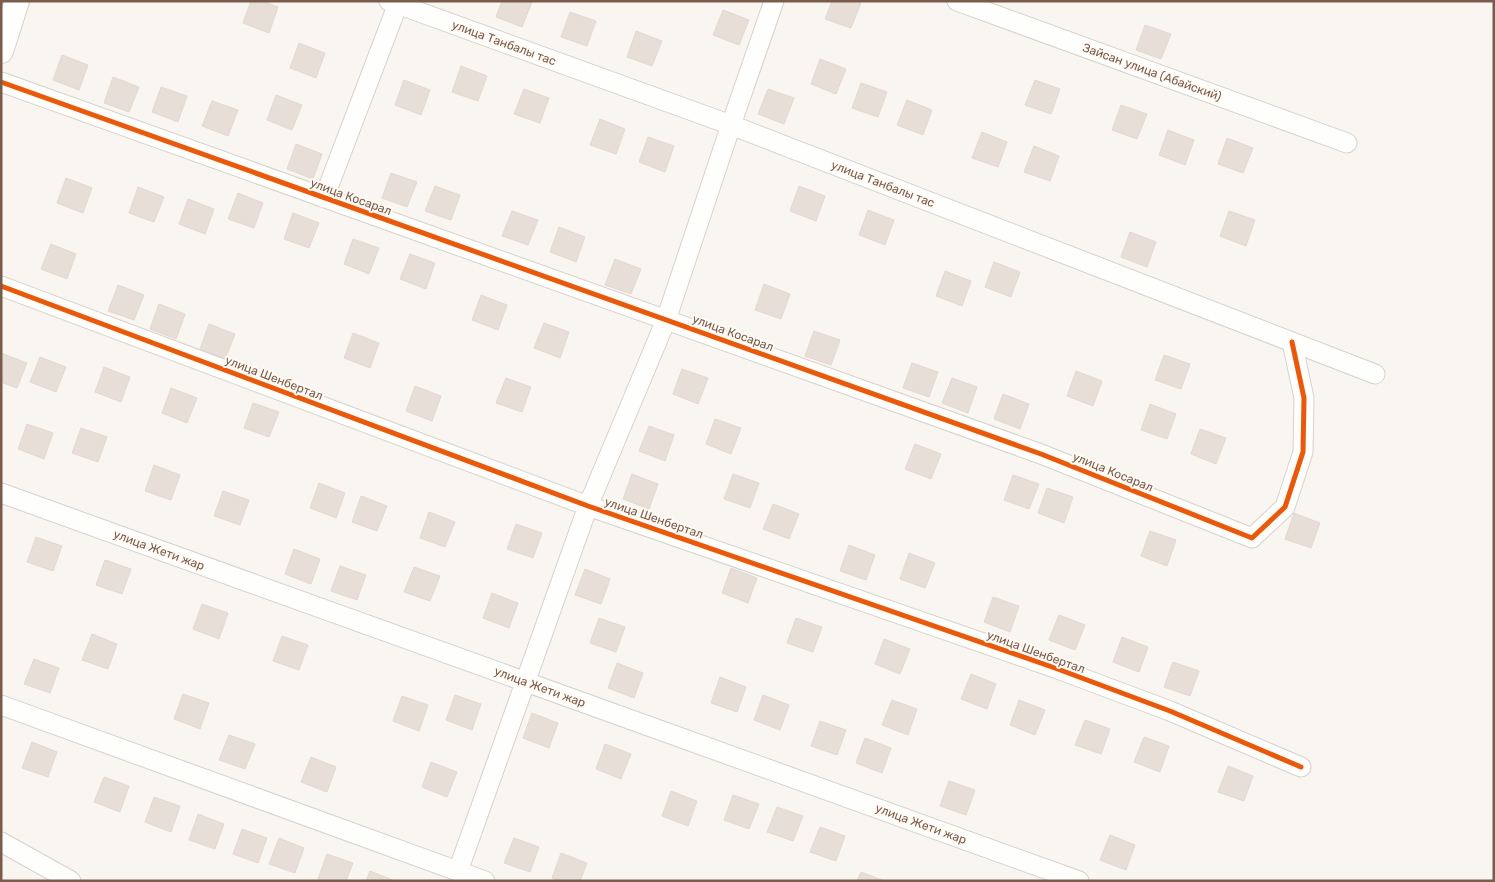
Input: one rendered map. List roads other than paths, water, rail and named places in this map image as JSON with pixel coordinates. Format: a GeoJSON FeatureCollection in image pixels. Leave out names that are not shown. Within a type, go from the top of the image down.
{"type":"FeatureCollection","features":[{"type":"Feature","properties":{"kind":"street"},"geometry":{"type":"LineString","coordinates":[[1,51],[17,1]]}},
{"type":"Feature","properties":{"kind":"street"},"geometry":{"type":"LineString","coordinates":[[458,871],[588,506],[666,320],[774,1]]}},
{"type":"Feature","properties":{"kind":"street","name":"Зайсан улица (Абайский)"},"geometry":{"type":"LineString","coordinates":[[957,1],[1347,143]]}},
{"type":"Feature","properties":{"kind":"street"},"geometry":{"type":"LineString","coordinates":[[324,198],[395,2]]}},
{"type":"Feature","properties":{"kind":"street","name":"улица Танбалы тас"},"geometry":{"type":"LineString","coordinates":[[395,2],[731,125],[1375,374]]}},
{"type":"Feature","properties":{"kind":"street","name":"улица Косарал"},"geometry":{"type":"LineString","coordinates":[[1,82],[1041,454],[1252,538],[1285,507],[1304,452],[1304,398],[1292,342]]}},
{"type":"Feature","properties":{"kind":"street","name":"улица Шенбертал"},"geometry":{"type":"LineString","coordinates":[[1,286],[588,506],[1054,668],[1170,712],[1301,767]]}},
{"type":"Feature","properties":{"kind":"street","name":"улица Жети жар"},"geometry":{"type":"LineString","coordinates":[[1,493],[1079,881]]}},
{"type":"Feature","properties":{"kind":"street"},"geometry":{"type":"LineString","coordinates":[[1,705],[485,881]]}},
{"type":"Feature","properties":{"kind":"street"},"geometry":{"type":"LineString","coordinates":[[1,842],[71,881]]}}]}
